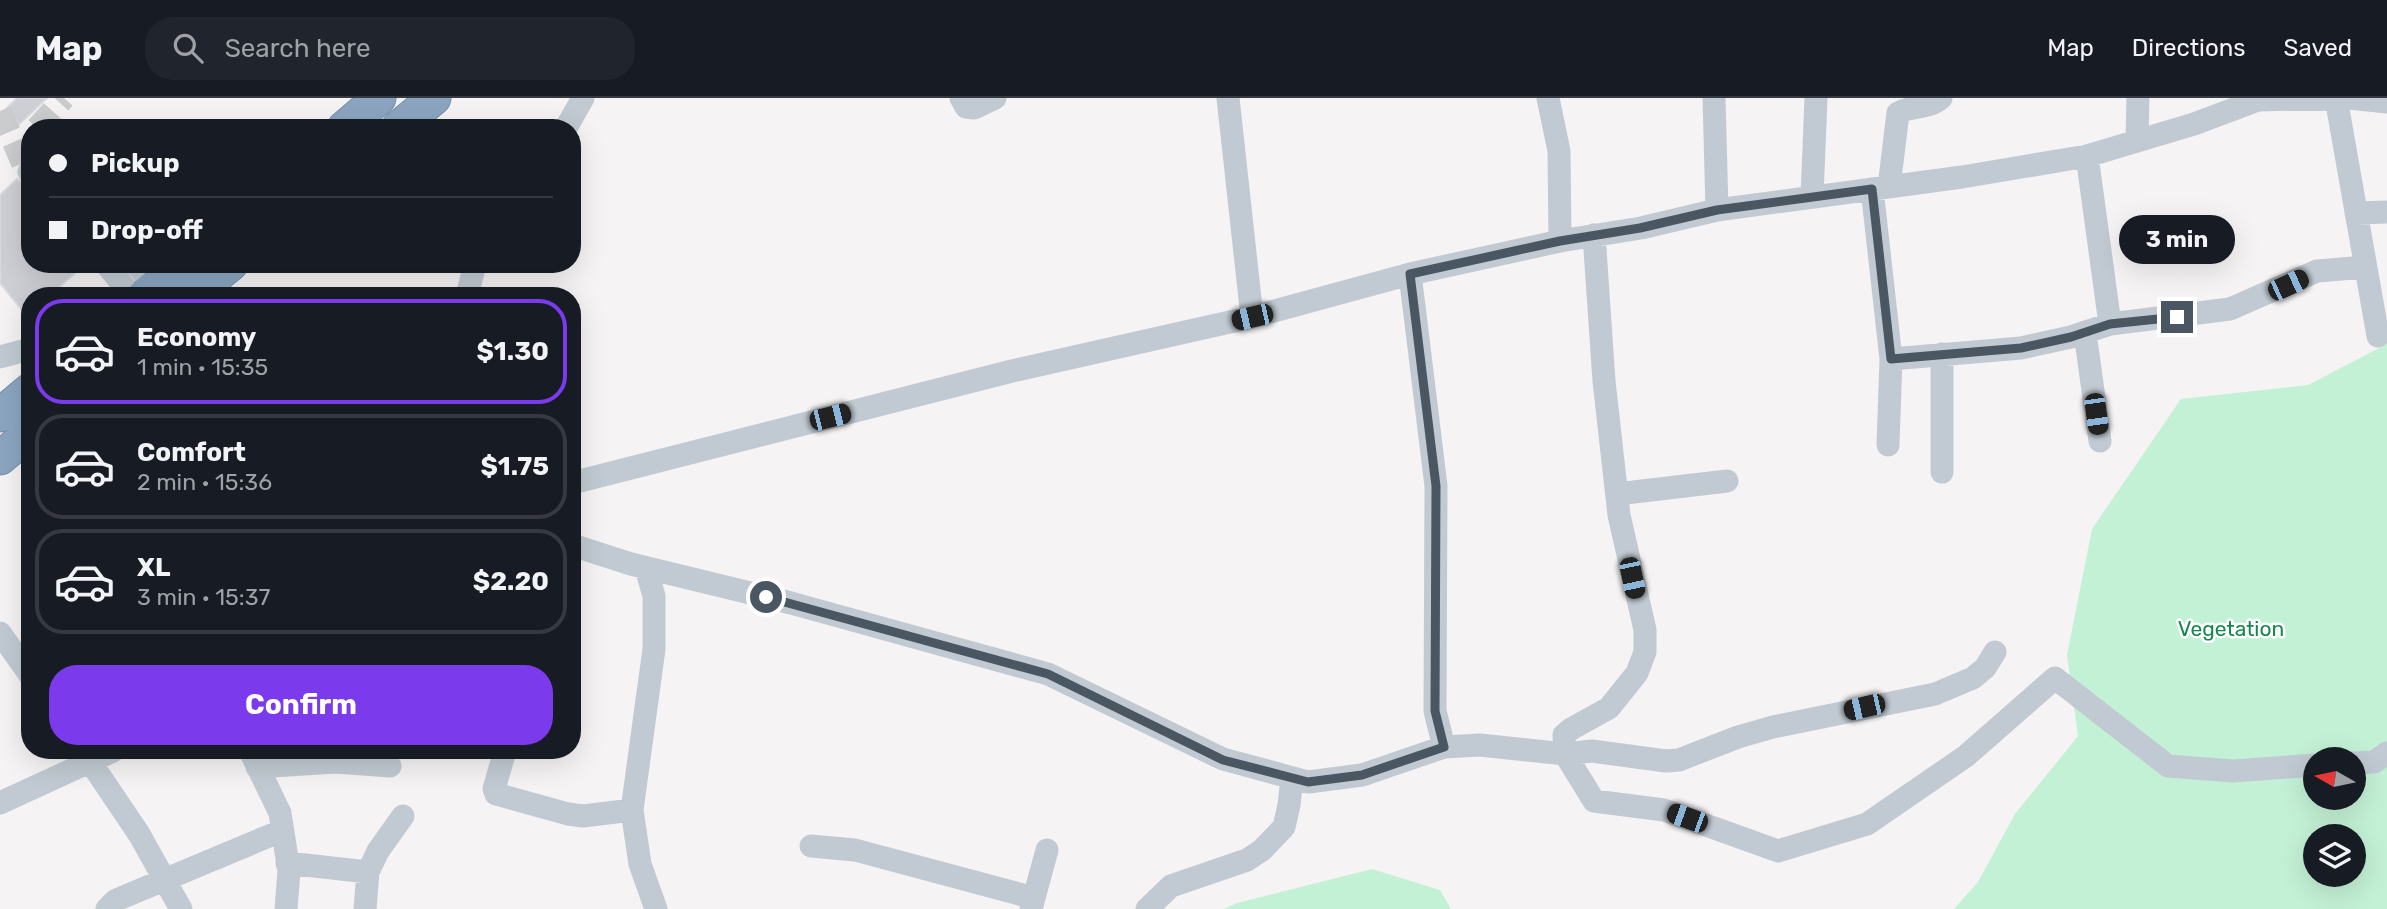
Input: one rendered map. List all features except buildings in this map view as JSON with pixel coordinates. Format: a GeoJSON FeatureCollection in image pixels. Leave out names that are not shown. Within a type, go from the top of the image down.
{"type":"FeatureCollection","features":[{"type":"Feature","properties":{"kind":"highway"},"geometry":{"type":"LineString","coordinates":[[354,119],[379,98]]}},
{"type":"Feature","properties":{"kind":"highway"},"geometry":{"type":"LineString","coordinates":[[409,119],[434,98]]}},
{"type":"Feature","properties":{"kind":"highway"},"geometry":{"type":"LineString","coordinates":[[146,287],[167,273]]}},
{"type":"Feature","properties":{"kind":"highway"},"geometry":{"type":"LineString","coordinates":[[203,287],[220,273]]}},
{"type":"Feature","properties":{"kind":"highway"},"geometry":{"type":"LineString","coordinates":[[0,415],[21,398]]}},
{"type":"Feature","properties":{"kind":"highway"},"geometry":{"type":"LineString","coordinates":[[0,458],[21,440]]}},
{"type":"Feature","properties":{"kind":"street"},"geometry":{"type":"LineString","coordinates":[[571,119],[583,98]]}},
{"type":"Feature","properties":{"kind":"street"},"geometry":{"type":"LineString","coordinates":[[961,98],[966,107],[974,108],[995,98]]}},
{"type":"Feature","properties":{"kind":"street"},"geometry":{"type":"LineString","coordinates":[[1228,98],[1252,317]]}},
{"type":"Feature","properties":{"kind":"street"},"geometry":{"type":"LineString","coordinates":[[1548,98],[1559,151],[1560,241]]}},
{"type":"Feature","properties":{"kind":"street"},"geometry":{"type":"LineString","coordinates":[[1714,98],[1717,210]]}},
{"type":"Feature","properties":{"kind":"street"},"geometry":{"type":"LineString","coordinates":[[1812,197],[1816,98]]}},
{"type":"Feature","properties":{"kind":"street"},"geometry":{"type":"LineString","coordinates":[[1888,444],[1891,359],[1880,188],[1898,113],[1905,109],[1935,104],[1941,98]]}},
{"type":"Feature","properties":{"kind":"street"},"geometry":{"type":"LineString","coordinates":[[2137,141],[2138,98]]}},
{"type":"Feature","properties":{"kind":"street"},"geometry":{"type":"LineString","coordinates":[[581,480],[1012,371],[1252,317],[1410,274],[1560,241],[1640,228],[1717,210],[2087,156],[2194,124],[2258,100],[2336,98],[2387,102]]}},
{"type":"Feature","properties":{"kind":"street"},"geometry":{"type":"LineString","coordinates":[[2336,98],[2378,336]]}},
{"type":"Feature","properties":{"kind":"street"},"geometry":{"type":"LineString","coordinates":[[2087,156],[2110,324]]}},
{"type":"Feature","properties":{"kind":"street"},"geometry":{"type":"LineString","coordinates":[[2356,213],[2387,212]]}},
{"type":"Feature","properties":{"kind":"street"},"geometry":{"type":"LineString","coordinates":[[1594,235],[1604,381],[1617,494],[1627,554],[1645,631],[1645,652],[1637,673],[1609,708],[1571,729],[1564,736],[1565,754],[1594,802],[1664,810],[1778,851],[1867,824],[1966,756],[2055,678],[2168,766],[2233,771],[2303,766]]}},
{"type":"Feature","properties":{"kind":"street"},"geometry":{"type":"LineString","coordinates":[[1891,359],[2021,348],[2085,333],[2110,324],[2230,309],[2317,271],[2365,267]]}},
{"type":"Feature","properties":{"kind":"street"},"geometry":{"type":"LineString","coordinates":[[122,273],[146,287]]}},
{"type":"Feature","properties":{"kind":"street"},"geometry":{"type":"LineString","coordinates":[[1410,274],[1436,486],[1435,711],[1444,747]]}},
{"type":"Feature","properties":{"kind":"street"},"geometry":{"type":"LineString","coordinates":[[2085,333],[2100,441]]}},
{"type":"Feature","properties":{"kind":"street"},"geometry":{"type":"LineString","coordinates":[[0,357],[21,351]]}},
{"type":"Feature","properties":{"kind":"street"},"geometry":{"type":"LineString","coordinates":[[1942,354],[1942,472]]}},
{"type":"Feature","properties":{"kind":"street"},"geometry":{"type":"LineString","coordinates":[[1617,494],[1727,481]]}},
{"type":"Feature","properties":{"kind":"street"},"geometry":{"type":"LineString","coordinates":[[581,548],[646,568],[791,603],[1048,674],[1223,760],[1308,782],[1362,775],[1444,747],[1480,745],[1565,754],[1592,751],[1666,761],[1679,760],[1738,737],[1773,727],[1935,694],[1973,678],[1985,668],[1996,652]]}},
{"type":"Feature","properties":{"kind":"street"},"geometry":{"type":"LineString","coordinates":[[646,568],[654,596],[654,649],[632,810],[640,864],[656,909]]}},
{"type":"Feature","properties":{"kind":"street"},"geometry":{"type":"LineString","coordinates":[[0,633],[21,662]]}},
{"type":"Feature","properties":{"kind":"street"},"geometry":{"type":"LineString","coordinates":[[2366,762],[2374,762],[2387,753]]}},
{"type":"Feature","properties":{"kind":"street"},"geometry":{"type":"LineString","coordinates":[[0,803],[81,759]]}},
{"type":"Feature","properties":{"kind":"street"},"geometry":{"type":"LineString","coordinates":[[89,759],[139,834],[181,909]]}},
{"type":"Feature","properties":{"kind":"street"},"geometry":{"type":"LineString","coordinates":[[253,759],[280,813],[287,863],[286,909]]}},
{"type":"Feature","properties":{"kind":"street"},"geometry":{"type":"LineString","coordinates":[[352,759],[390,766]]}},
{"type":"Feature","properties":{"kind":"street"},"geometry":{"type":"LineString","coordinates":[[503,759],[494,789],[496,794],[576,815],[632,810]]}},
{"type":"Feature","properties":{"kind":"street"},"geometry":{"type":"LineString","coordinates":[[1147,909],[1171,886],[1247,860],[1262,850],[1284,827],[1292,778]]}},
{"type":"Feature","properties":{"kind":"street"},"geometry":{"type":"LineString","coordinates":[[365,909],[368,872],[403,816]]}},
{"type":"Feature","properties":{"kind":"street"},"geometry":{"type":"LineString","coordinates":[[107,909],[116,900],[281,831]]}},
{"type":"Feature","properties":{"kind":"street"},"geometry":{"type":"LineString","coordinates":[[811,846],[855,850],[1033,903],[1047,850]]}},
{"type":"Feature","properties":{"kind":"street"},"geometry":{"type":"LineString","coordinates":[[287,863],[368,872]]}},
{"type":"Feature","properties":{"kind":"green space","name":"Vegetation"},"geometry":{"type":"Polygon","coordinates":[[[2387,344],[2387,909],[1954,909],[1978,882],[2015,814],[2078,736],[2067,655],[2092,529],[2181,399],[2308,385],[2387,344]]]}},
{"type":"Feature","properties":{"kind":"green space"},"geometry":{"type":"Polygon","coordinates":[[[1372,869],[1440,890],[1451,909],[1224,909],[1237,903],[1372,869]]]}},
{"type":"Feature","properties":{"kind":"tunnel"},"geometry":{"type":"LineString","coordinates":[[45,119],[64,98]]}},
{"type":"Feature","properties":{"kind":"tunnel"},"geometry":{"type":"LineString","coordinates":[[0,111],[21,159]]}},
{"type":"Feature","properties":{"kind":"route"},"geometry":{"type":"LineString","coordinates":[[766,597],[1048,674],[1223,760],[1308,782],[1362,775],[1444,747],[1435,711],[1436,486],[1410,274],[1717,210],[1872,189],[1891,359],[2021,348],[2071,337],[2110,324],[2177,317]]}}]}
